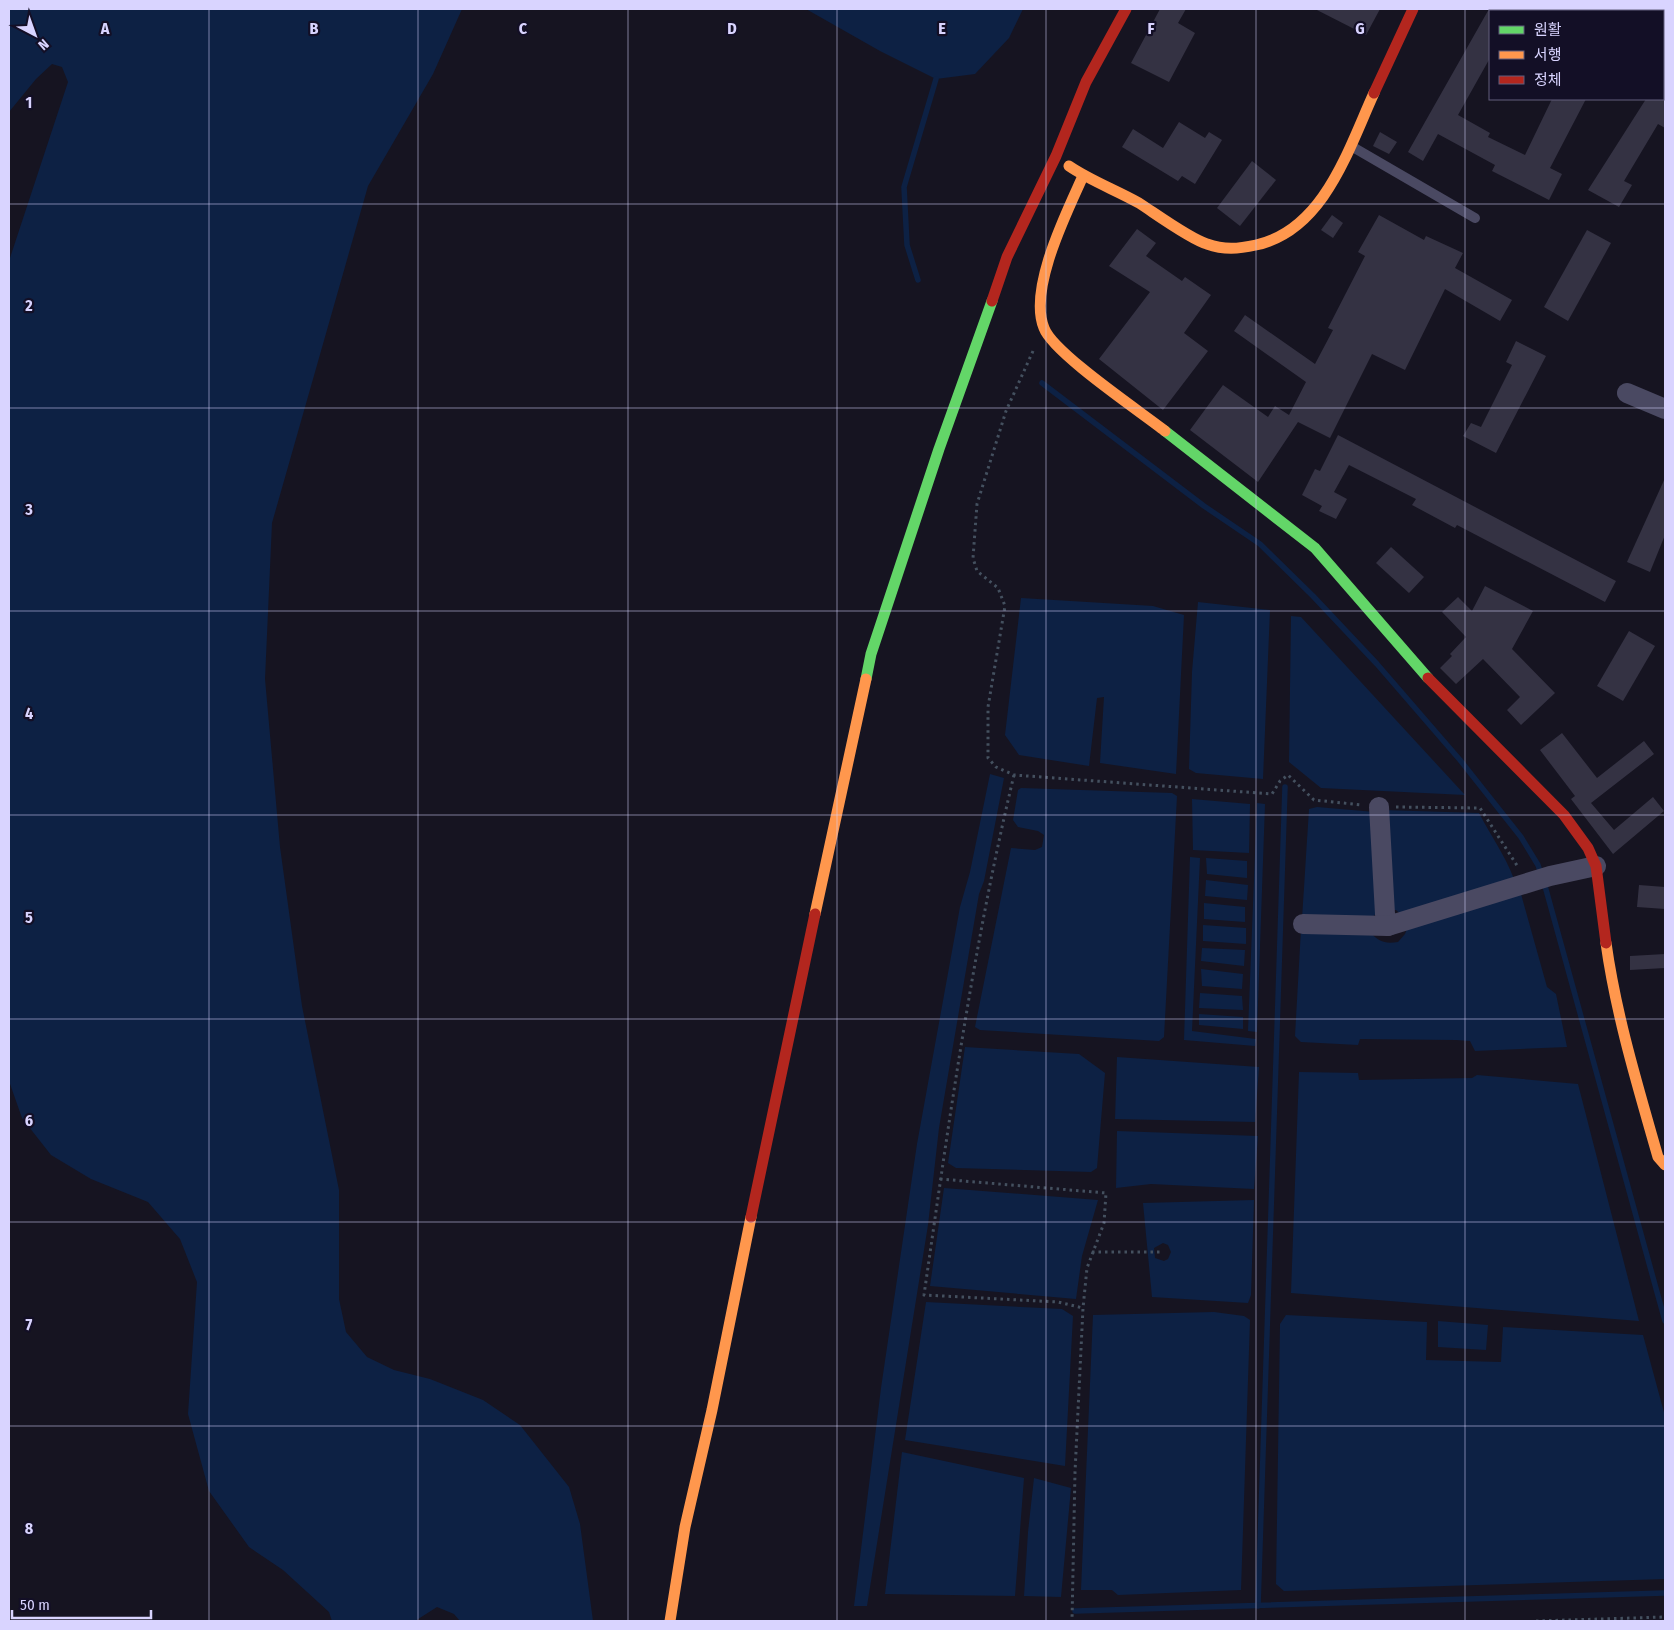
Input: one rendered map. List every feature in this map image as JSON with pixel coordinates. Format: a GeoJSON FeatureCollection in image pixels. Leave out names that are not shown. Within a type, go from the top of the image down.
{"type":"FeatureCollection","features":[{"type":"Feature","properties":{"kind":"street"},"geometry":{"type":"LineString","coordinates":[[670,1621],[685,1527],[712,1410],[762,1156],[871,654],[1007,257],[1056,156],[1086,82],[1126,9]]}},
{"type":"Feature","properties":{"kind":"street"},"geometry":{"type":"LineString","coordinates":[[1056,156],[1083,176],[1120,192],[1206,244],[1234,250],[1266,243],[1289,233],[1312,211],[1335,178],[1413,9]]}},
{"type":"Feature","properties":{"kind":"street"},"geometry":{"type":"LineString","coordinates":[[1083,176],[1050,252],[1041,303],[1043,329],[1072,358],[1315,548],[1429,679],[1564,816],[1588,848],[1596,866],[1610,973],[1636,1080],[1658,1156],[1665,1165]]}},
{"type":"Feature","properties":{"kind":"street"},"geometry":{"type":"LineString","coordinates":[[1627,393],[1665,410]]}},
{"type":"Feature","properties":{"kind":"street"},"geometry":{"type":"LineString","coordinates":[[1379,807],[1385,914],[1388,926]]}},
{"type":"Feature","properties":{"kind":"street"},"geometry":{"type":"LineString","coordinates":[[1303,924],[1388,926],[1536,880],[1596,866]]}},
{"type":"Feature","properties":{"kind":"lane"},"geometry":{"type":"LineString","coordinates":[[1350,145],[1475,218]]}},
{"type":"Feature","properties":{"kind":"path"},"geometry":{"type":"LineString","coordinates":[[1043,329],[1006,411],[977,504],[973,558],[977,571],[998,588],[1005,606],[988,707],[988,758],[996,767],[1014,775],[1272,794],[1280,781],[1288,775],[1314,800],[1379,807],[1480,808],[1516,862],[1536,880]]}},
{"type":"Feature","properties":{"kind":"path"},"geometry":{"type":"LineString","coordinates":[[1014,775],[996,849],[961,1038],[924,1295],[1058,1302],[1083,1308]]}},
{"type":"Feature","properties":{"kind":"path"},"geometry":{"type":"LineString","coordinates":[[940,1179],[1106,1194],[1104,1223],[1087,1268],[1083,1308],[1074,1472],[1072,1621]]}},
{"type":"Feature","properties":{"kind":"path"},"geometry":{"type":"LineString","coordinates":[[1092,1252],[1162,1252]]}},
{"type":"Feature","properties":{"kind":"path"},"geometry":{"type":"LineString","coordinates":[[1536,1621],[1665,1617]]}},
{"type":"Feature","properties":{"kind":"water"},"geometry":{"type":"Polygon","coordinates":[[[9,9],[462,9],[433,74],[368,186],[272,523],[265,679],[280,847],[302,1006],[339,1190],[339,1299],[346,1332],[367,1357],[394,1370],[430,1379],[483,1400],[520,1425],[569,1487],[580,1524],[593,1621],[460,1621],[454,1614],[437,1607],[415,1621],[332,1621],[329,1612],[283,1570],[249,1547],[209,1491],[188,1414],[197,1282],[180,1239],[148,1202],[91,1179],[51,1155],[22,1118],[9,1081],[9,261],[68,82],[62,67],[52,64],[36,79],[9,112],[9,9]]]}},
{"type":"Feature","properties":{"kind":"water"},"geometry":{"type":"Polygon","coordinates":[[[806,9],[1023,9],[1009,38],[975,74],[936,79],[880,51],[806,9]]]}},
{"type":"Feature","properties":{"kind":"water"},"geometry":{"type":"Polygon","coordinates":[[[1021,598],[1153,606],[1184,615],[1176,774],[1100,763],[1104,697],[1097,698],[1089,766],[1019,755],[1005,735],[1021,598]]]}},
{"type":"Feature","properties":{"kind":"water"},"geometry":{"type":"Polygon","coordinates":[[[1198,602],[1270,610],[1263,779],[1196,773],[1189,769],[1192,672],[1198,602]]]}},
{"type":"Feature","properties":{"kind":"water"},"geometry":{"type":"Polygon","coordinates":[[[1291,616],[1301,617],[1465,795],[1321,788],[1289,762],[1291,616]]]}},
{"type":"Feature","properties":{"kind":"water"},"geometry":{"type":"Polygon","coordinates":[[[990,774],[1004,778],[984,881],[979,894],[939,1128],[928,1225],[867,1606],[854,1606],[881,1388],[917,1144],[960,907],[970,872],[990,774]]]}},
{"type":"Feature","properties":{"kind":"water"},"geometry":{"type":"Polygon","coordinates":[[[1021,788],[1172,793],[1177,796],[1164,1037],[1159,1041],[980,1030],[975,1027],[1011,848],[1035,850],[1042,847],[1044,835],[1038,831],[1018,827],[1013,820],[1018,790],[1021,788]]]}},
{"type":"Feature","properties":{"kind":"water"},"geometry":{"type":"Polygon","coordinates":[[[1192,799],[1250,804],[1249,853],[1193,850],[1192,799]]]}},
{"type":"Feature","properties":{"kind":"water"},"geometry":{"type":"Polygon","coordinates":[[[1257,803],[1265,804],[1257,1032],[1248,1031],[1257,803]]]}},
{"type":"Feature","properties":{"kind":"water"},"geometry":{"type":"Polygon","coordinates":[[[1317,807],[1375,812],[1379,912],[1369,919],[1302,919],[1309,809],[1317,807]]]}},
{"type":"Feature","properties":{"kind":"water"},"geometry":{"type":"Polygon","coordinates":[[[1382,810],[1479,813],[1514,879],[1402,915],[1396,910],[1388,910],[1382,810]]]}},
{"type":"Feature","properties":{"kind":"water"},"geometry":{"type":"Polygon","coordinates":[[[1190,857],[1200,858],[1192,1031],[1256,1039],[1255,1046],[1184,1040],[1190,857]]]}},
{"type":"Feature","properties":{"kind":"water"},"geometry":{"type":"Polygon","coordinates":[[[1206,858],[1247,861],[1247,878],[1207,874],[1206,858]]]}},
{"type":"Feature","properties":{"kind":"water"},"geometry":{"type":"Polygon","coordinates":[[[1206,880],[1248,885],[1247,900],[1205,896],[1206,880]]]}},
{"type":"Feature","properties":{"kind":"water"},"geometry":{"type":"Polygon","coordinates":[[[1521,894],[1547,987],[1556,994],[1567,1047],[1475,1051],[1470,1041],[1360,1039],[1358,1045],[1301,1042],[1295,1036],[1301,929],[1370,932],[1382,942],[1398,942],[1405,934],[1408,926],[1521,894]]]}},
{"type":"Feature","properties":{"kind":"water"},"geometry":{"type":"Polygon","coordinates":[[[1204,903],[1245,907],[1245,922],[1204,919],[1204,903]]]}},
{"type":"Feature","properties":{"kind":"water"},"geometry":{"type":"Polygon","coordinates":[[[1203,925],[1246,928],[1246,944],[1203,941],[1203,925]]]}},
{"type":"Feature","properties":{"kind":"water"},"geometry":{"type":"Polygon","coordinates":[[[1202,948],[1245,950],[1244,966],[1201,961],[1202,948]]]}},
{"type":"Feature","properties":{"kind":"water"},"geometry":{"type":"Polygon","coordinates":[[[1201,969],[1243,974],[1242,989],[1202,986],[1201,969]]]}},
{"type":"Feature","properties":{"kind":"water"},"geometry":{"type":"Polygon","coordinates":[[[1200,993],[1242,996],[1243,1010],[1199,1008],[1200,993]]]}},
{"type":"Feature","properties":{"kind":"water"},"geometry":{"type":"Polygon","coordinates":[[[1199,1014],[1243,1017],[1243,1029],[1199,1025],[1199,1014]]]}},
{"type":"Feature","properties":{"kind":"water"},"geometry":{"type":"Polygon","coordinates":[[[965,1047],[1079,1054],[1105,1073],[1097,1168],[1091,1172],[956,1168],[948,1163],[965,1047]]]}},
{"type":"Feature","properties":{"kind":"water"},"geometry":{"type":"Polygon","coordinates":[[[1117,1057],[1259,1067],[1255,1122],[1115,1119],[1117,1057]]]}},
{"type":"Feature","properties":{"kind":"water"},"geometry":{"type":"Polygon","coordinates":[[[1299,1072],[1358,1073],[1359,1080],[1472,1078],[1477,1075],[1578,1084],[1639,1321],[1291,1293],[1299,1072]]]}},
{"type":"Feature","properties":{"kind":"water"},"geometry":{"type":"Polygon","coordinates":[[[1117,1131],[1258,1136],[1254,1189],[1151,1184],[1116,1188],[1117,1131]]]}},
{"type":"Feature","properties":{"kind":"water"},"geometry":{"type":"Polygon","coordinates":[[[944,1188],[1098,1200],[1082,1256],[1076,1299],[930,1286],[944,1188]]]}},
{"type":"Feature","properties":{"kind":"water"},"geometry":{"type":"Polygon","coordinates":[[[1254,1200],[1251,1295],[1248,1303],[1152,1297],[1143,1203],[1254,1200]],[[1163,1243],[1154,1248],[1155,1258],[1164,1261],[1168,1259],[1171,1252],[1168,1245],[1163,1243]]]}},
{"type":"Feature","properties":{"kind":"water"},"geometry":{"type":"Polygon","coordinates":[[[926,1302],[1062,1309],[1073,1316],[1065,1466],[905,1440],[926,1302]]]}},
{"type":"Feature","properties":{"kind":"water"},"geometry":{"type":"Polygon","coordinates":[[[1214,1312],[1244,1316],[1250,1320],[1241,1590],[1118,1595],[1112,1590],[1081,1590],[1093,1315],[1214,1312]]]}},
{"type":"Feature","properties":{"kind":"water"},"geometry":{"type":"Polygon","coordinates":[[[1286,1315],[1427,1322],[1426,1360],[1501,1362],[1503,1327],[1643,1335],[1665,1416],[1665,1579],[1284,1591],[1276,1584],[1280,1324],[1286,1315]]]}},
{"type":"Feature","properties":{"kind":"water"},"geometry":{"type":"Polygon","coordinates":[[[1438,1321],[1488,1325],[1486,1350],[1438,1347],[1438,1321]]]}},
{"type":"Feature","properties":{"kind":"water"},"geometry":{"type":"Polygon","coordinates":[[[902,1452],[1024,1478],[1015,1596],[885,1594],[902,1452]]]}},
{"type":"Feature","properties":{"kind":"water"},"geometry":{"type":"Polygon","coordinates":[[[1034,1478],[1071,1488],[1061,1597],[1024,1596],[1034,1478]]]}},
{"type":"Feature","properties":{"kind":"building"},"geometry":{"type":"Polygon","coordinates":[[[1160,9],[1186,9],[1178,23],[1195,33],[1169,82],[1131,63],[1160,9]]]}},
{"type":"Feature","properties":{"kind":"building"},"geometry":{"type":"Polygon","coordinates":[[[1315,9],[1380,9],[1366,35],[1315,9]]]}},
{"type":"Feature","properties":{"kind":"building"},"geometry":{"type":"Polygon","coordinates":[[[1489,9],[1489,60],[1458,115],[1490,133],[1488,137],[1525,155],[1552,100],[1585,100],[1550,168],[1562,174],[1549,200],[1492,171],[1495,165],[1438,134],[1423,161],[1408,152],[1489,9]]]}},
{"type":"Feature","properties":{"kind":"building"},"geometry":{"type":"Polygon","coordinates":[[[1665,99],[1665,128],[1658,124],[1624,181],[1632,185],[1619,207],[1588,190],[1645,100],[1665,99]]]}},
{"type":"Feature","properties":{"kind":"building"},"geometry":{"type":"Polygon","coordinates":[[[1179,122],[1205,138],[1209,132],[1222,140],[1195,184],[1182,176],[1178,181],[1122,147],[1133,129],[1163,148],[1179,122]]]}},
{"type":"Feature","properties":{"kind":"building"},"geometry":{"type":"Polygon","coordinates":[[[1380,132],[1397,142],[1389,154],[1373,146],[1380,132]]]}},
{"type":"Feature","properties":{"kind":"building"},"geometry":{"type":"Polygon","coordinates":[[[1252,161],[1276,180],[1240,226],[1217,208],[1252,161]]]}},
{"type":"Feature","properties":{"kind":"building"},"geometry":{"type":"Polygon","coordinates":[[[1332,215],[1343,223],[1333,238],[1321,230],[1332,215]]]}},
{"type":"Feature","properties":{"kind":"building"},"geometry":{"type":"Polygon","coordinates":[[[1379,215],[1424,240],[1426,236],[1463,253],[1455,268],[1512,300],[1500,321],[1445,289],[1405,370],[1372,354],[1330,438],[1298,422],[1258,482],[1190,430],[1223,385],[1268,417],[1275,406],[1289,415],[1306,382],[1234,331],[1245,315],[1315,364],[1333,330],[1328,328],[1365,256],[1358,252],[1379,215]]]}},
{"type":"Feature","properties":{"kind":"building"},"geometry":{"type":"Polygon","coordinates":[[[1137,229],[1156,243],[1146,256],[1182,281],[1185,277],[1211,295],[1184,333],[1208,351],[1163,410],[1099,359],[1150,292],[1109,266],[1137,229]]]}},
{"type":"Feature","properties":{"kind":"building"},"geometry":{"type":"Polygon","coordinates":[[[1587,230],[1611,243],[1568,321],[1544,307],[1587,230]]]}},
{"type":"Feature","properties":{"kind":"building"},"geometry":{"type":"Polygon","coordinates":[[[1516,341],[1546,356],[1496,453],[1463,436],[1471,423],[1481,427],[1512,365],[1506,362],[1516,341]]]}},
{"type":"Feature","properties":{"kind":"building"},"geometry":{"type":"Polygon","coordinates":[[[1338,435],[1616,581],[1605,602],[1457,525],[1455,528],[1412,505],[1416,499],[1349,465],[1334,492],[1347,499],[1336,519],[1319,511],[1322,506],[1302,495],[1315,469],[1320,471],[1338,435]]]}},
{"type":"Feature","properties":{"kind":"building"},"geometry":{"type":"Polygon","coordinates":[[[1665,478],[1665,535],[1650,572],[1627,562],[1665,478]]]}},
{"type":"Feature","properties":{"kind":"building"},"geometry":{"type":"Polygon","coordinates":[[[1391,547],[1424,577],[1409,593],[1376,563],[1391,547]]]}},
{"type":"Feature","properties":{"kind":"building"},"geometry":{"type":"Polygon","coordinates":[[[1485,586],[1533,611],[1512,649],[1555,693],[1521,725],[1507,710],[1520,697],[1483,659],[1456,684],[1440,668],[1466,637],[1442,612],[1458,597],[1472,611],[1485,586]]]}},
{"type":"Feature","properties":{"kind":"building"},"geometry":{"type":"Polygon","coordinates":[[[1629,631],[1655,646],[1623,701],[1597,686],[1629,631]]]}},
{"type":"Feature","properties":{"kind":"building"},"geometry":{"type":"Polygon","coordinates":[[[1562,733],[1597,778],[1644,741],[1654,754],[1591,803],[1614,830],[1653,797],[1664,811],[1613,854],[1571,799],[1575,796],[1540,750],[1562,733]]]}},
{"type":"Feature","properties":{"kind":"building"},"geometry":{"type":"Polygon","coordinates":[[[1639,885],[1665,887],[1665,909],[1637,907],[1639,885]]]}},
{"type":"Feature","properties":{"kind":"building"},"geometry":{"type":"Polygon","coordinates":[[[1665,954],[1665,968],[1630,970],[1630,956],[1665,954]]]}},
{"type":"Feature","properties":{"kind":"waterway"},"geometry":{"type":"LineString","coordinates":[[918,280],[907,245],[904,187],[936,79]]}},
{"type":"Feature","properties":{"kind":"waterway"},"geometry":{"type":"LineString","coordinates":[[1042,383],[1204,506],[1260,544],[1313,596],[1377,664],[1460,760],[1521,837],[1538,865],[1545,886],[1665,1321]]}},
{"type":"Feature","properties":{"kind":"waterway"},"geometry":{"type":"LineString","coordinates":[[1258,1606],[1285,787]]}},
{"type":"Feature","properties":{"kind":"waterway"},"geometry":{"type":"LineString","coordinates":[[1075,1611],[1665,1593]]}},
{"type":"Feature","properties":{"kind":"traffic: fast"},"geometry":{"type":"LineString","coordinates":[[866,679],[871,654],[939,449],[992,301]]}},
{"type":"Feature","properties":{"kind":"traffic: fast"},"geometry":{"type":"LineString","coordinates":[[1165,431],[1315,548],[1428,678]]}},
{"type":"Feature","properties":{"kind":"traffic: slow"},"geometry":{"type":"LineString","coordinates":[[1069,166],[1139,203],[1182,232],[1200,241],[1225,248],[1256,245],[1280,236],[1299,223],[1316,205],[1331,185],[1343,162],[1374,93]]}},
{"type":"Feature","properties":{"kind":"traffic: slow"},"geometry":{"type":"LineString","coordinates":[[1083,176],[1059,230],[1045,272],[1040,312],[1044,328],[1051,339],[1080,367],[1165,431]]}},
{"type":"Feature","properties":{"kind":"traffic: slow"},"geometry":{"type":"LineString","coordinates":[[815,914],[866,679]]}},
{"type":"Feature","properties":{"kind":"traffic: slow"},"geometry":{"type":"LineString","coordinates":[[1606,943],[1628,1051],[1658,1157],[1665,1165]]}},
{"type":"Feature","properties":{"kind":"traffic: slow"},"geometry":{"type":"LineString","coordinates":[[670,1621],[685,1527],[712,1410],[751,1217]]}},
{"type":"Feature","properties":{"kind":"traffic: jam"},"geometry":{"type":"LineString","coordinates":[[992,301],[1007,257],[1056,156],[1086,82],[1126,9]]}},
{"type":"Feature","properties":{"kind":"traffic: jam"},"geometry":{"type":"LineString","coordinates":[[1374,93],[1413,9]]}},
{"type":"Feature","properties":{"kind":"traffic: jam"},"geometry":{"type":"LineString","coordinates":[[1428,678],[1564,815],[1588,848],[1596,866],[1606,943]]}},
{"type":"Feature","properties":{"kind":"traffic: jam"},"geometry":{"type":"LineString","coordinates":[[751,1217],[815,914]]}}]}
